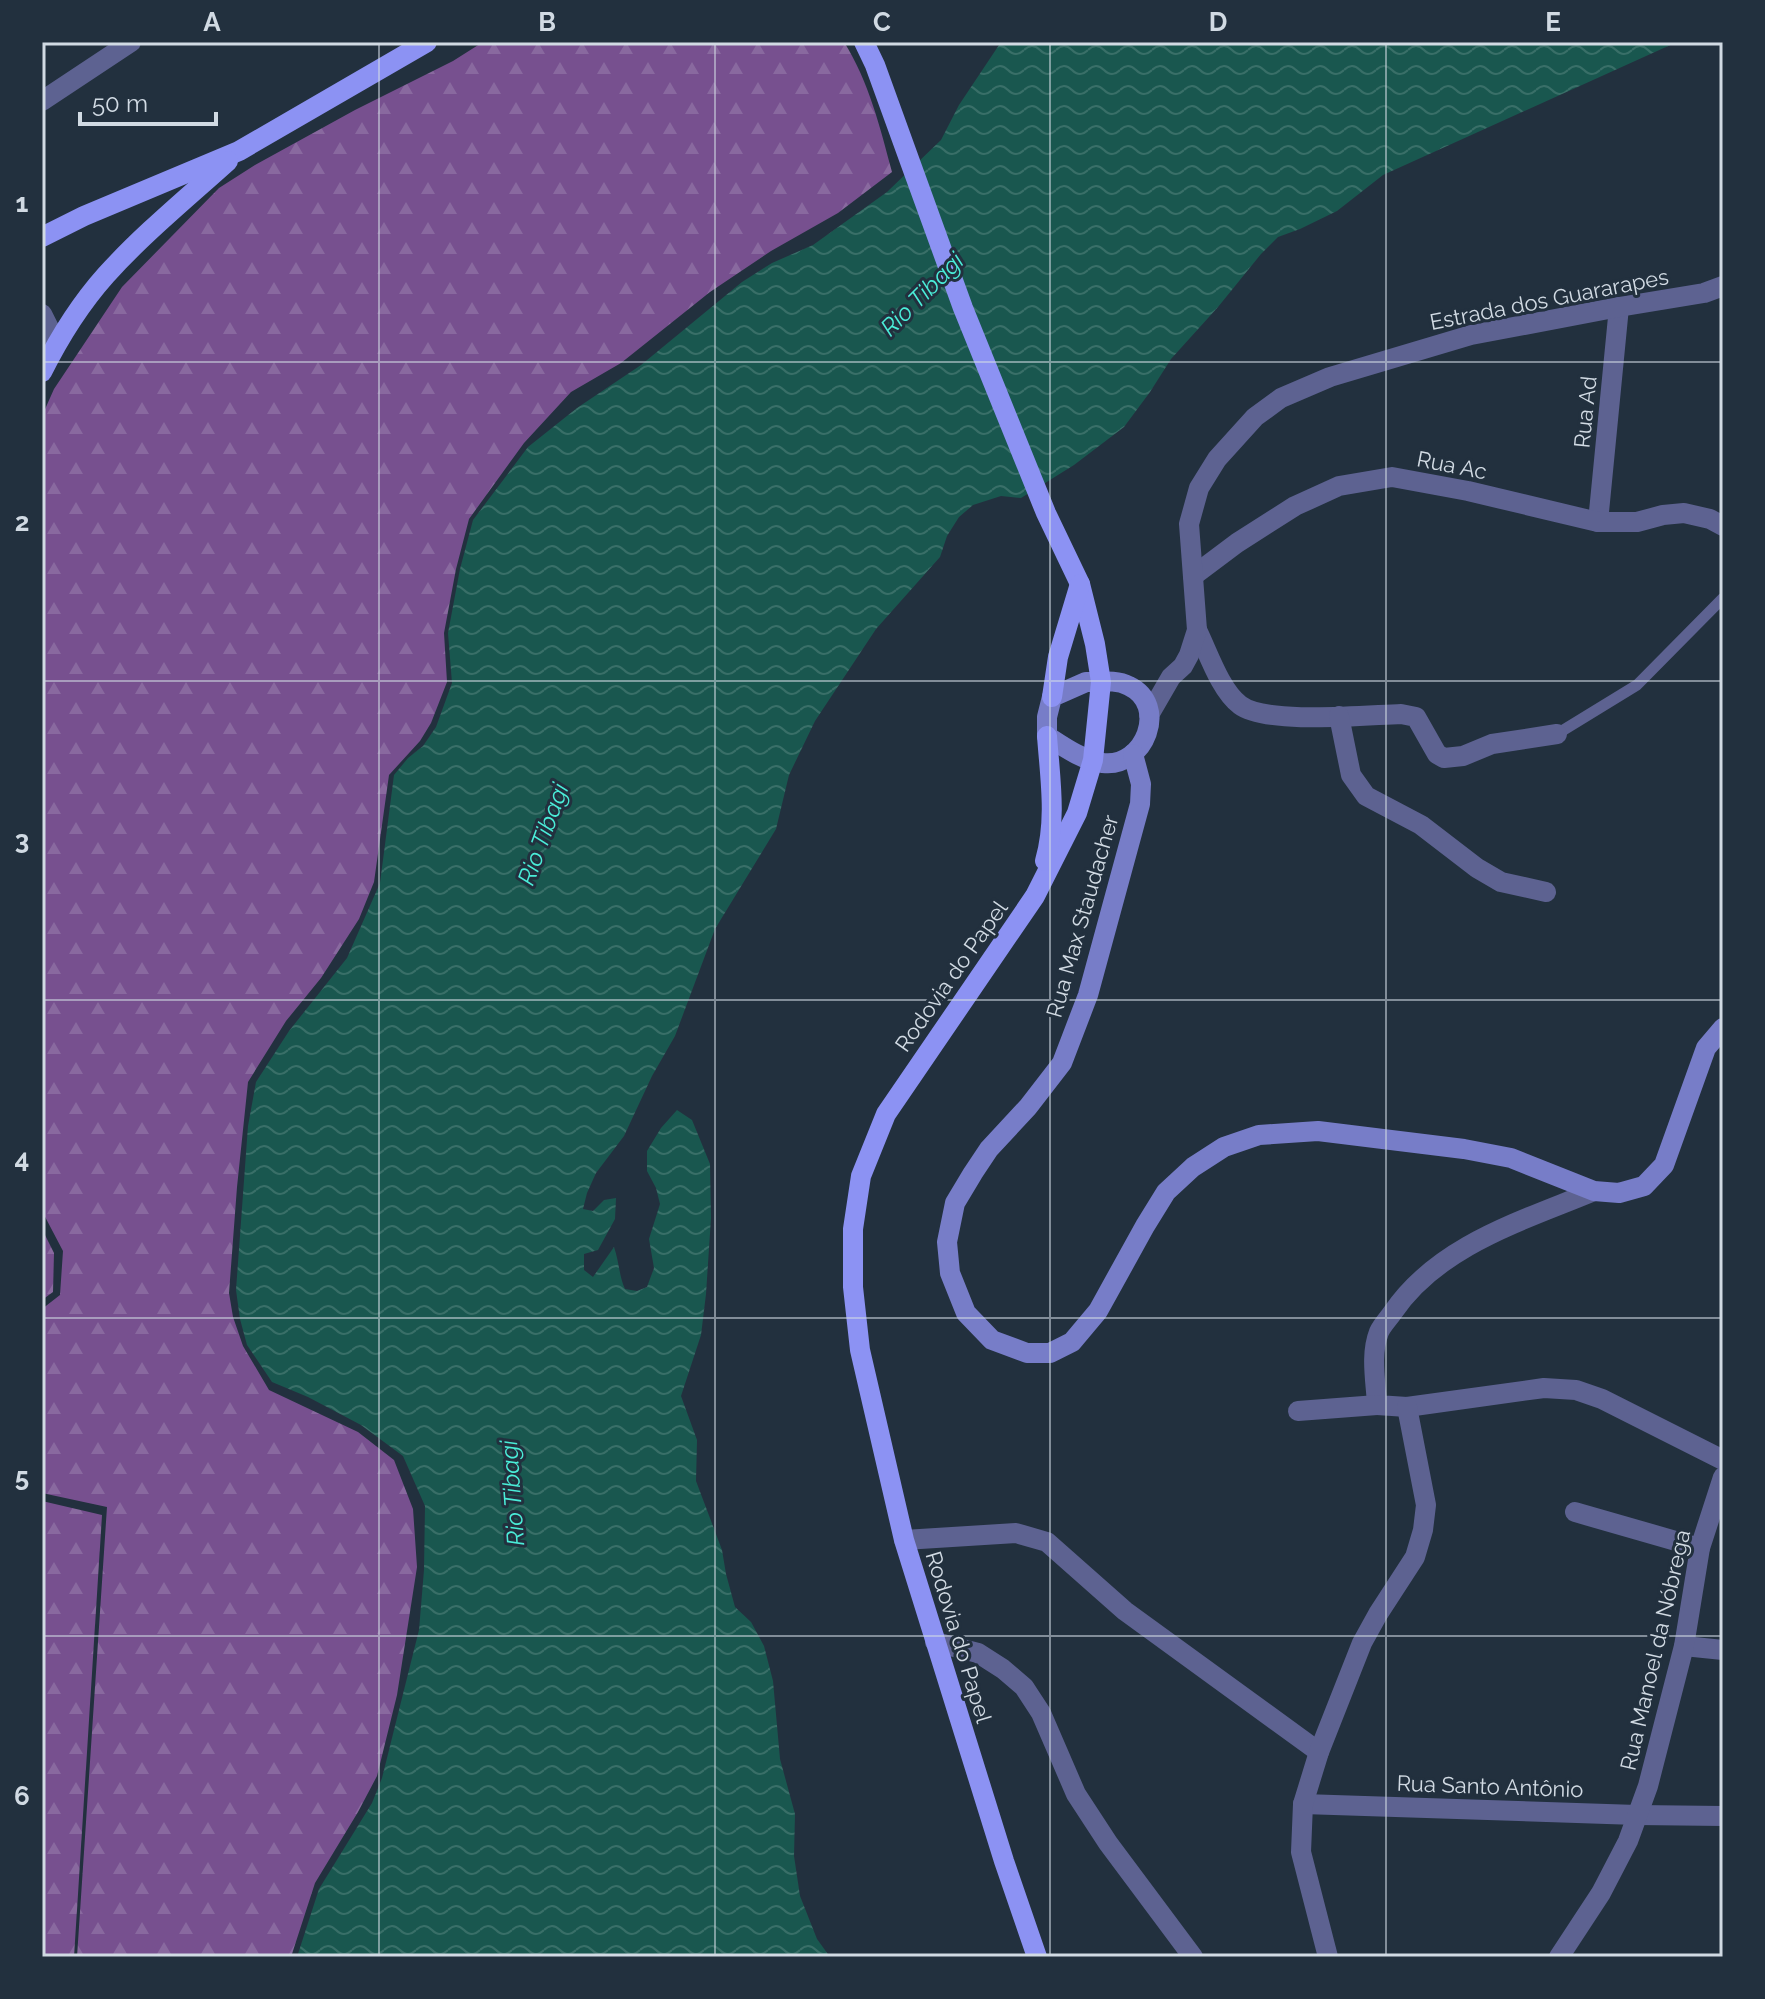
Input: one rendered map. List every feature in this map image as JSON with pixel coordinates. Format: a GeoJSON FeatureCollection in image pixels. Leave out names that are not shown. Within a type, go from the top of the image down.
{"type":"FeatureCollection","features":[{"type":"Feature","properties":{"kind":"main road"},"geometry":{"type":"LineString","coordinates":[[42,237],[84,216],[239,151],[427,42]]}},
{"type":"Feature","properties":{"kind":"main road","name":"Rodovia do Papel"},"geometry":{"type":"LineString","coordinates":[[864,42],[963,308],[1046,513],[1080,584],[1101,682],[1093,760],[1077,813],[1035,896],[886,1114],[861,1176],[853,1229],[853,1287],[860,1350],[904,1540],[1037,1957]]}},
{"type":"Feature","properties":{"kind":"main road"},"geometry":{"type":"LineString","coordinates":[[42,372],[54,348],[106,275],[239,151]]}},
{"type":"Feature","properties":{"kind":"main road"},"geometry":{"type":"LineString","coordinates":[[1035,896],[1048,852],[1054,803],[1047,717],[1058,657],[1080,584]]}},
{"type":"Feature","properties":{"kind":"main road"},"geometry":{"type":"LineString","coordinates":[[1047,736],[1068,750],[1103,763],[1114,763],[1124,760],[1141,747],[1149,726],[1145,701],[1136,690],[1120,682],[1086,682],[1052,697]]}},
{"type":"Feature","properties":{"kind":"main road","name":"Rua Max Staudacher"},"geometry":{"type":"LineString","coordinates":[[1133,754],[1141,784],[1140,804],[1088,995],[1062,1063],[1028,1107],[989,1149],[955,1203],[947,1242],[950,1273],[966,1313],[992,1340],[1027,1353],[1050,1353],[1072,1342],[1098,1311],[1166,1192],[1193,1167],[1224,1147],[1259,1135],[1318,1131],[1464,1149],[1511,1158],[1594,1191],[1619,1193],[1644,1186],[1664,1165],[1706,1048],[1723,1028]]}},
{"type":"Feature","properties":{"kind":"street"},"geometry":{"type":"LineString","coordinates":[[42,101],[131,42]]}},
{"type":"Feature","properties":{"kind":"street","name":"Estrada dos Guararapes"},"geometry":{"type":"LineString","coordinates":[[1149,715],[1171,677],[1183,666],[1197,630],[1189,524],[1199,488],[1217,459],[1255,417],[1281,398],[1330,377],[1471,335],[1704,293],[1723,286]]}},
{"type":"Feature","properties":{"kind":"street","name":"Rua Ad"},"geometry":{"type":"LineString","coordinates":[[1598,522],[1619,307]]}},
{"type":"Feature","properties":{"kind":"street"},"geometry":{"type":"LineString","coordinates":[[42,314],[54,348]]}},
{"type":"Feature","properties":{"kind":"street","name":"Rua Ac"},"geometry":{"type":"LineString","coordinates":[[1193,576],[1295,506],[1339,486],[1392,477],[1468,491],[1598,522],[1637,522],[1684,513],[1710,519],[1723,526]]}},
{"type":"Feature","properties":{"kind":"street"},"geometry":{"type":"LineString","coordinates":[[1197,630],[1227,692],[1242,707],[1261,713],[1296,718],[1401,714],[1416,717],[1437,754],[1444,758],[1463,756],[1492,744],[1557,734]]}},
{"type":"Feature","properties":{"kind":"street"},"geometry":{"type":"LineString","coordinates":[[1136,690],[1171,677]]}},
{"type":"Feature","properties":{"kind":"street"},"geometry":{"type":"LineString","coordinates":[[1339,716],[1351,775],[1366,796],[1421,825],[1477,868],[1501,882],[1546,892]]}},
{"type":"Feature","properties":{"kind":"street"},"geometry":{"type":"LineString","coordinates":[[1377,1405],[1374,1363],[1380,1332],[1406,1293],[1446,1259],[1484,1237],[1594,1191]]}},
{"type":"Feature","properties":{"kind":"street"},"geometry":{"type":"LineString","coordinates":[[1298,1411],[1377,1405],[1407,1407],[1544,1388],[1576,1390],[1602,1399],[1723,1460]]}},
{"type":"Feature","properties":{"kind":"street"},"geometry":{"type":"LineString","coordinates":[[1328,1957],[1301,1852],[1303,1804],[1319,1752],[1362,1643],[1415,1557],[1423,1530],[1426,1505],[1407,1407]]}},
{"type":"Feature","properties":{"kind":"street","name":"Rua Manoel da Nóbrega"},"geometry":{"type":"LineString","coordinates":[[1559,1957],[1601,1893],[1628,1841],[1648,1786],[1684,1646],[1700,1548],[1723,1477]]}},
{"type":"Feature","properties":{"kind":"street"},"geometry":{"type":"LineString","coordinates":[[1575,1512],[1700,1548]]}},
{"type":"Feature","properties":{"kind":"street"},"geometry":{"type":"LineString","coordinates":[[904,1540],[1016,1533],[1047,1542],[1125,1611],[1319,1752]]}},
{"type":"Feature","properties":{"kind":"street"},"geometry":{"type":"LineString","coordinates":[[935,1642],[978,1653],[1024,1687],[1041,1713],[1076,1794],[1108,1843],[1193,1957]]}},
{"type":"Feature","properties":{"kind":"street"},"geometry":{"type":"LineString","coordinates":[[1684,1646],[1723,1650]]}},
{"type":"Feature","properties":{"kind":"street","name":"Rua Santo Antônio"},"geometry":{"type":"LineString","coordinates":[[1303,1804],[1723,1816]]}},
{"type":"Feature","properties":{"kind":"lane"},"geometry":{"type":"LineString","coordinates":[[1557,734],[1637,685],[1723,598]]}},
{"type":"Feature","properties":{"kind":"green space"},"geometry":{"type":"Polygon","coordinates":[[[483,42],[844,42],[867,89],[892,172],[838,213],[771,251],[710,292],[621,363],[571,392],[524,443],[469,519],[444,633],[447,682],[431,723],[420,741],[389,775],[374,882],[359,919],[321,978],[286,1021],[248,1082],[229,1293],[243,1346],[269,1390],[358,1432],[394,1460],[413,1509],[417,1567],[397,1695],[377,1776],[315,1883],[291,1957],[77,1957],[107,1507],[42,1493],[42,1309],[60,1295],[63,1251],[42,1211],[42,416],[54,389],[122,287],[219,188],[255,165],[453,61],[483,42]]]}},
{"type":"Feature","properties":{"kind":"green space"},"geometry":{"type":"Polygon","coordinates":[[[42,1229],[54,1253],[53,1292],[42,1300],[42,1229]]]}},
{"type":"Feature","properties":{"kind":"green space"},"geometry":{"type":"Polygon","coordinates":[[[42,1501],[102,1515],[74,1957],[42,1957],[42,1501]]]}},
{"type":"Feature","properties":{"kind":"water","name":"Rio Tibagi"},"geometry":{"type":"Polygon","coordinates":[[[1001,42],[1677,42],[1383,175],[1337,211],[1278,237],[1171,359],[1124,427],[1074,465],[1021,498],[1001,496],[973,505],[959,517],[947,536],[940,557],[876,629],[815,721],[789,775],[776,829],[715,929],[675,1036],[624,1136],[596,1173],[587,1193],[583,1209],[593,1211],[604,1200],[616,1198],[615,1219],[598,1250],[584,1254],[584,1270],[593,1277],[614,1247],[625,1289],[637,1291],[647,1287],[654,1268],[649,1239],[660,1204],[647,1171],[647,1151],[677,1110],[692,1120],[710,1164],[711,1218],[701,1335],[681,1396],[697,1440],[696,1481],[722,1550],[735,1607],[751,1622],[764,1646],[773,1681],[780,1759],[795,1814],[794,1856],[800,1896],[817,1939],[830,1957],[297,1957],[319,1889],[372,1803],[382,1778],[419,1630],[425,1506],[403,1456],[361,1425],[272,1382],[247,1345],[236,1290],[248,1126],[256,1082],[289,1031],[347,958],[380,883],[394,775],[423,746],[436,727],[452,683],[448,633],[473,520],[528,447],[577,408],[641,365],[742,282],[772,263],[813,245],[887,192],[941,140],[959,105],[1001,42]]]}}]}
